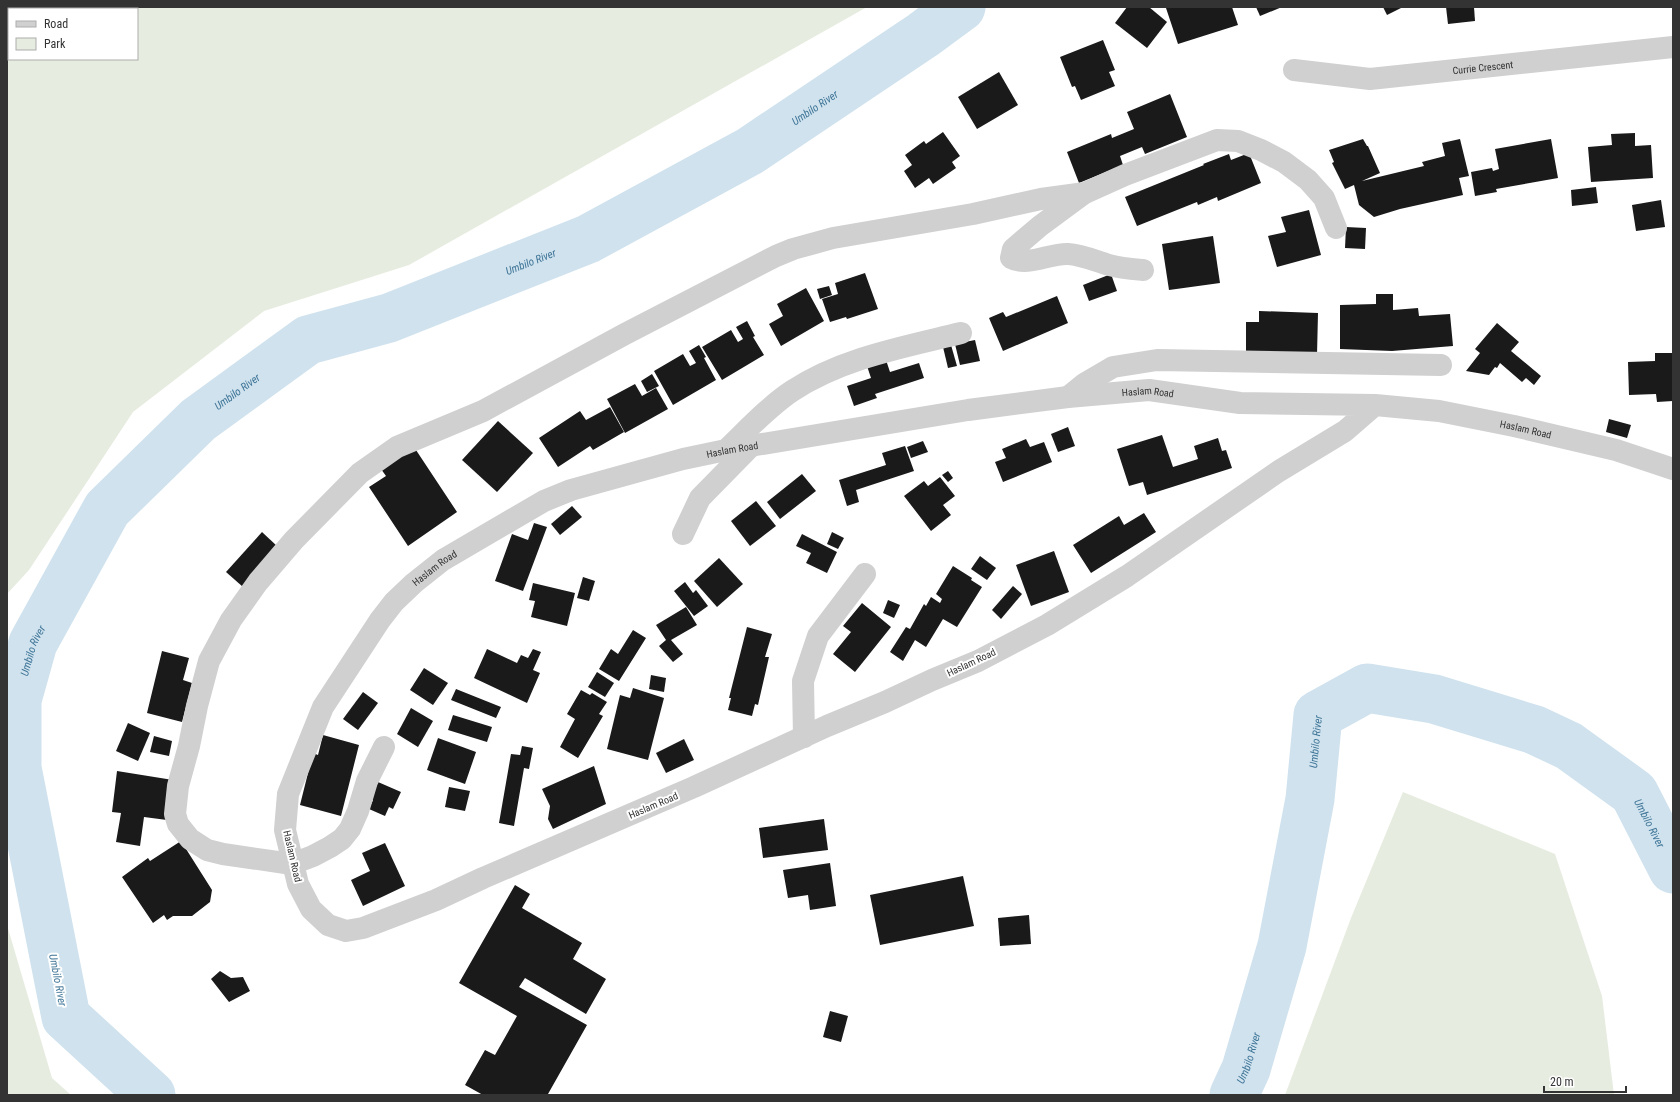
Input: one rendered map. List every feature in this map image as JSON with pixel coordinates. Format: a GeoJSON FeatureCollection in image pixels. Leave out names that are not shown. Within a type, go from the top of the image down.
{"type":"FeatureCollection","features":[{"type":"Feature","properties":{"kind":"street","name":"Currie Crescent"},"geometry":{"type":"LineString","coordinates":[[1294,70],[1370,79],[1673,47]]}},
{"type":"Feature","properties":{"kind":"street"},"geometry":{"type":"LineString","coordinates":[[1143,270],[1111,266],[1080,255],[1066,254],[1020,261],[1011,258],[1013,249],[1040,226],[1085,193],[1125,174],[1218,140],[1238,141],[1261,150],[1284,162],[1308,180],[1324,198],[1336,228]]}},
{"type":"Feature","properties":{"kind":"street"},"geometry":{"type":"LineString","coordinates":[[384,747],[367,781],[358,811],[350,829],[342,839],[313,856],[292,864],[223,854],[207,850],[190,839],[178,824],[176,814],[178,786],[209,661],[231,620],[258,582],[294,540],[360,473],[397,447],[483,411],[632,330],[776,256],[793,249],[832,238],[973,214],[1041,199],[1085,193]]}},
{"type":"Feature","properties":{"kind":"street"},"geometry":{"type":"LineString","coordinates":[[726,450],[759,418],[791,392],[815,378],[839,367],[897,348],[960,333]]}},
{"type":"Feature","properties":{"kind":"street"},"geometry":{"type":"LineString","coordinates":[[1068,397],[1084,384],[1113,367],[1157,360],[1441,365]]}},
{"type":"Feature","properties":{"kind":"street","name":"Haslam Road"},"geometry":{"type":"LineString","coordinates":[[1375,405],[1345,431],[1279,471],[1127,576],[1047,625],[978,661],[436,900],[363,928],[346,931],[328,925],[310,909],[298,884],[285,830],[288,794],[324,707],[380,620],[394,602],[414,583],[443,560],[544,501],[571,490],[675,461],[726,450],[968,410],[1068,397],[1150,390],[1240,403],[1375,405],[1439,411],[1514,426],[1616,450],[1673,469]]}},
{"type":"Feature","properties":{"kind":"street"},"geometry":{"type":"LineString","coordinates":[[683,534],[700,498],[751,446]]}},
{"type":"Feature","properties":{"kind":"street"},"geometry":{"type":"LineString","coordinates":[[804,737],[803,681],[818,636],[864,574]]}},
{"type":"Feature","properties":{"kind":"green space"},"geometry":{"type":"Polygon","coordinates":[[[7,7],[867,7],[409,265],[264,311],[133,412],[29,570],[7,594],[7,7]]]}},
{"type":"Feature","properties":{"kind":"green space"},"geometry":{"type":"Polygon","coordinates":[[[1403,792],[1555,854],[1602,996],[1614,1095],[1285,1095],[1351,918],[1403,792]]]}},
{"type":"Feature","properties":{"kind":"green space"},"geometry":{"type":"Polygon","coordinates":[[[7,925],[52,1078],[71,1095],[7,1095],[7,925]]]}},
{"type":"Feature","properties":{"kind":"building"},"geometry":{"type":"Polygon","coordinates":[[[1127,7],[1149,7],[1167,22],[1147,48],[1115,23],[1127,7]]]}},
{"type":"Feature","properties":{"kind":"building"},"geometry":{"type":"Polygon","coordinates":[[[1232,7],[1238,25],[1178,44],[1166,8],[1232,7]]]}},
{"type":"Feature","properties":{"kind":"building"},"geometry":{"type":"Polygon","coordinates":[[[1256,7],[1282,7],[1260,16],[1256,7]]]}},
{"type":"Feature","properties":{"kind":"building"},"geometry":{"type":"Polygon","coordinates":[[[1383,7],[1403,7],[1387,15],[1383,7]]]}},
{"type":"Feature","properties":{"kind":"building"},"geometry":{"type":"Polygon","coordinates":[[[1446,7],[1474,7],[1475,21],[1448,24],[1446,7]]]}},
{"type":"Feature","properties":{"kind":"building"},"geometry":{"type":"Polygon","coordinates":[[[1103,40],[1115,70],[1109,72],[1115,86],[1081,100],[1075,86],[1072,87],[1060,57],[1103,40]]]}},
{"type":"Feature","properties":{"kind":"building"},"geometry":{"type":"Polygon","coordinates":[[[999,72],[1018,105],[977,129],[958,97],[999,72]]]}},
{"type":"Feature","properties":{"kind":"building"},"geometry":{"type":"Polygon","coordinates":[[[1170,94],[1187,137],[1145,154],[1142,147],[1120,156],[1123,165],[1079,183],[1067,152],[1111,134],[1112,138],[1134,129],[1127,112],[1170,94]]]}},
{"type":"Feature","properties":{"kind":"building"},"geometry":{"type":"Polygon","coordinates":[[[943,132],[960,156],[952,162],[956,168],[933,184],[929,178],[915,188],[904,171],[912,165],[905,155],[924,141],[926,144],[943,132]]]}},
{"type":"Feature","properties":{"kind":"building"},"geometry":{"type":"Polygon","coordinates":[[[1635,133],[1635,146],[1651,145],[1653,178],[1591,182],[1588,147],[1612,145],[1611,134],[1635,133]]]}},
{"type":"Feature","properties":{"kind":"building"},"geometry":{"type":"Polygon","coordinates":[[[1363,139],[1368,146],[1380,173],[1362,181],[1424,166],[1422,162],[1445,156],[1442,143],[1460,139],[1469,176],[1459,178],[1463,195],[1400,209],[1374,217],[1359,205],[1354,185],[1345,189],[1332,163],[1334,162],[1329,150],[1363,139]]]}},
{"type":"Feature","properties":{"kind":"building"},"geometry":{"type":"Polygon","coordinates":[[[1551,139],[1558,178],[1496,189],[1497,192],[1475,196],[1471,172],[1492,168],[1493,171],[1499,169],[1495,149],[1551,139]]]}},
{"type":"Feature","properties":{"kind":"building"},"geometry":{"type":"Polygon","coordinates":[[[1249,153],[1261,183],[1218,201],[1217,197],[1198,205],[1197,202],[1137,226],[1125,197],[1229,154],[1231,160],[1249,153]]]}},
{"type":"Feature","properties":{"kind":"building"},"geometry":{"type":"Polygon","coordinates":[[[1596,187],[1598,203],[1572,206],[1571,190],[1596,187]]]}},
{"type":"Feature","properties":{"kind":"building"},"geometry":{"type":"Polygon","coordinates":[[[1661,200],[1665,227],[1636,231],[1632,205],[1661,200]]]}},
{"type":"Feature","properties":{"kind":"building"},"geometry":{"type":"Polygon","coordinates":[[[1309,210],[1321,255],[1277,267],[1268,236],[1286,232],[1281,217],[1309,210]]]}},
{"type":"Feature","properties":{"kind":"building"},"geometry":{"type":"Polygon","coordinates":[[[1346,227],[1366,228],[1365,249],[1345,248],[1346,227]]]}},
{"type":"Feature","properties":{"kind":"building"},"geometry":{"type":"Polygon","coordinates":[[[1213,236],[1220,283],[1169,290],[1162,244],[1213,236]]]}},
{"type":"Feature","properties":{"kind":"building"},"geometry":{"type":"Polygon","coordinates":[[[865,273],[878,309],[847,319],[846,317],[830,322],[822,299],[838,294],[835,283],[865,273]]]}},
{"type":"Feature","properties":{"kind":"building"},"geometry":{"type":"Polygon","coordinates":[[[1111,274],[1117,291],[1089,301],[1083,285],[1111,274]]]}},
{"type":"Feature","properties":{"kind":"building"},"geometry":{"type":"Polygon","coordinates":[[[829,286],[832,295],[820,299],[817,289],[829,286]]]}},
{"type":"Feature","properties":{"kind":"building"},"geometry":{"type":"Polygon","coordinates":[[[806,288],[824,321],[781,346],[769,324],[783,316],[777,304],[806,288]]]}},
{"type":"Feature","properties":{"kind":"building"},"geometry":{"type":"Polygon","coordinates":[[[1376,294],[1393,294],[1393,310],[1418,308],[1419,316],[1450,314],[1453,346],[1392,351],[1340,349],[1340,305],[1376,304],[1376,294]]]}},
{"type":"Feature","properties":{"kind":"building"},"geometry":{"type":"Polygon","coordinates":[[[1057,296],[1068,323],[1003,351],[989,318],[1003,312],[1006,317],[1057,296]]]}},
{"type":"Feature","properties":{"kind":"building"},"geometry":{"type":"Polygon","coordinates":[[[1259,311],[1318,313],[1317,355],[1246,353],[1246,322],[1259,322],[1259,311]]]}},
{"type":"Feature","properties":{"kind":"building"},"geometry":{"type":"Polygon","coordinates":[[[747,321],[755,336],[753,337],[764,355],[722,380],[702,347],[731,330],[738,342],[743,339],[736,327],[747,321]]]}},
{"type":"Feature","properties":{"kind":"building"},"geometry":{"type":"Polygon","coordinates":[[[1497,323],[1519,342],[1511,351],[1541,376],[1534,385],[1526,378],[1522,382],[1500,363],[1489,375],[1466,371],[1480,353],[1475,349],[1497,323]]]}},
{"type":"Feature","properties":{"kind":"building"},"geometry":{"type":"Polygon","coordinates":[[[975,340],[980,361],[960,365],[955,344],[975,340]]]}},
{"type":"Feature","properties":{"kind":"building"},"geometry":{"type":"Polygon","coordinates":[[[699,345],[716,380],[673,405],[654,371],[683,354],[690,366],[696,363],[689,351],[699,345]]]}},
{"type":"Feature","properties":{"kind":"building"},"geometry":{"type":"Polygon","coordinates":[[[951,345],[957,366],[948,368],[943,347],[951,345]]]}},
{"type":"Feature","properties":{"kind":"building"},"geometry":{"type":"Polygon","coordinates":[[[1655,353],[1673,353],[1673,401],[1657,402],[1656,394],[1629,395],[1628,362],[1655,361],[1655,353]]]}},
{"type":"Feature","properties":{"kind":"building"},"geometry":{"type":"Polygon","coordinates":[[[886,360],[890,372],[919,363],[924,378],[875,394],[877,398],[854,406],[847,386],[871,378],[867,366],[886,360]]]}},
{"type":"Feature","properties":{"kind":"building"},"geometry":{"type":"Polygon","coordinates":[[[652,374],[659,386],[647,392],[641,381],[652,374]]]}},
{"type":"Feature","properties":{"kind":"building"},"geometry":{"type":"Polygon","coordinates":[[[635,384],[642,396],[656,388],[668,409],[625,433],[607,399],[635,384]]]}},
{"type":"Feature","properties":{"kind":"building"},"geometry":{"type":"Polygon","coordinates":[[[610,407],[624,432],[593,450],[590,446],[558,467],[539,438],[580,411],[586,420],[610,407]]]}},
{"type":"Feature","properties":{"kind":"building"},"geometry":{"type":"Polygon","coordinates":[[[1609,419],[1631,425],[1627,438],[1606,432],[1609,419]]]}},
{"type":"Feature","properties":{"kind":"building"},"geometry":{"type":"Polygon","coordinates":[[[498,421],[533,453],[497,492],[462,460],[498,421]]]}},
{"type":"Feature","properties":{"kind":"building"},"geometry":{"type":"Polygon","coordinates":[[[1068,427],[1075,446],[1058,452],[1051,434],[1068,427]]]}},
{"type":"Feature","properties":{"kind":"building"},"geometry":{"type":"Polygon","coordinates":[[[1162,435],[1173,467],[1198,459],[1194,446],[1218,438],[1222,451],[1226,450],[1232,468],[1147,495],[1143,482],[1129,486],[1117,449],[1162,435]]]}},
{"type":"Feature","properties":{"kind":"building"},"geometry":{"type":"Polygon","coordinates":[[[1026,439],[1030,447],[1044,442],[1052,462],[1003,482],[995,462],[1006,458],[1002,449],[1026,439]]]}},
{"type":"Feature","properties":{"kind":"building"},"geometry":{"type":"Polygon","coordinates":[[[923,441],[928,452],[911,458],[907,447],[923,441]]]}},
{"type":"Feature","properties":{"kind":"building"},"geometry":{"type":"Polygon","coordinates":[[[905,446],[914,471],[856,490],[859,502],[847,506],[839,480],[886,465],[882,453],[905,446]]]}},
{"type":"Feature","properties":{"kind":"building"},"geometry":{"type":"Polygon","coordinates":[[[414,447],[457,512],[408,546],[369,487],[386,476],[381,469],[414,447]]]}},
{"type":"Feature","properties":{"kind":"building"},"geometry":{"type":"Polygon","coordinates":[[[948,471],[953,478],[948,482],[942,475],[948,471]]]}},
{"type":"Feature","properties":{"kind":"building"},"geometry":{"type":"Polygon","coordinates":[[[802,474],[816,491],[780,519],[767,502],[802,474]]]}},
{"type":"Feature","properties":{"kind":"building"},"geometry":{"type":"Polygon","coordinates":[[[940,477],[955,496],[943,505],[951,515],[931,531],[904,496],[924,481],[928,486],[940,477]]]}},
{"type":"Feature","properties":{"kind":"building"},"geometry":{"type":"Polygon","coordinates":[[[756,501],[776,526],[750,546],[731,521],[756,501]]]}},
{"type":"Feature","properties":{"kind":"building"},"geometry":{"type":"Polygon","coordinates":[[[572,506],[582,517],[560,535],[551,524],[572,506]]]}},
{"type":"Feature","properties":{"kind":"building"},"geometry":{"type":"Polygon","coordinates":[[[1144,513],[1156,532],[1091,573],[1073,545],[1119,516],[1124,525],[1144,513]]]}},
{"type":"Feature","properties":{"kind":"building"},"geometry":{"type":"Polygon","coordinates":[[[534,523],[547,527],[523,591],[495,581],[512,534],[528,540],[534,523]]]}},
{"type":"Feature","properties":{"kind":"building"},"geometry":{"type":"Polygon","coordinates":[[[262,532],[278,547],[243,587],[226,572],[262,532]]]}},
{"type":"Feature","properties":{"kind":"building"},"geometry":{"type":"Polygon","coordinates":[[[832,532],[844,538],[838,549],[827,544],[832,532]]]}},
{"type":"Feature","properties":{"kind":"building"},"geometry":{"type":"Polygon","coordinates":[[[802,534],[837,552],[827,573],[806,563],[811,553],[796,546],[802,534]]]}},
{"type":"Feature","properties":{"kind":"building"},"geometry":{"type":"Polygon","coordinates":[[[1054,551],[1069,592],[1031,606],[1016,565],[1054,551]]]}},
{"type":"Feature","properties":{"kind":"building"},"geometry":{"type":"Polygon","coordinates":[[[980,556],[996,568],[987,580],[971,569],[980,556]]]}},
{"type":"Feature","properties":{"kind":"building"},"geometry":{"type":"Polygon","coordinates":[[[719,558],[743,584],[717,607],[694,581],[719,558]]]}},
{"type":"Feature","properties":{"kind":"building"},"geometry":{"type":"Polygon","coordinates":[[[953,566],[972,578],[971,580],[982,587],[957,627],[943,619],[926,647],[915,640],[903,661],[890,652],[906,627],[910,629],[924,604],[926,606],[931,597],[940,603],[942,599],[936,594],[953,566]]]}},
{"type":"Feature","properties":{"kind":"building"},"geometry":{"type":"Polygon","coordinates":[[[583,577],[595,581],[589,601],[577,598],[583,577]]]}},
{"type":"Feature","properties":{"kind":"building"},"geometry":{"type":"Polygon","coordinates":[[[685,582],[693,593],[696,590],[708,606],[694,616],[674,591],[685,582]]]}},
{"type":"Feature","properties":{"kind":"building"},"geometry":{"type":"Polygon","coordinates":[[[533,583],[575,593],[567,626],[531,617],[535,601],[529,600],[533,583]]]}},
{"type":"Feature","properties":{"kind":"building"},"geometry":{"type":"Polygon","coordinates":[[[1013,586],[1022,594],[1001,619],[992,610],[1013,586]]]}},
{"type":"Feature","properties":{"kind":"building"},"geometry":{"type":"Polygon","coordinates":[[[888,600],[900,605],[894,618],[883,613],[888,600]]]}},
{"type":"Feature","properties":{"kind":"building"},"geometry":{"type":"Polygon","coordinates":[[[862,603],[891,627],[855,672],[833,654],[851,632],[843,626],[862,603]]]}},
{"type":"Feature","properties":{"kind":"building"},"geometry":{"type":"Polygon","coordinates":[[[686,607],[697,625],[671,640],[683,654],[673,662],[659,646],[666,640],[656,625],[686,607]]]}},
{"type":"Feature","properties":{"kind":"building"},"geometry":{"type":"Polygon","coordinates":[[[747,627],[772,634],[765,657],[769,657],[758,705],[755,704],[752,716],[728,710],[731,698],[729,698],[747,627]]]}},
{"type":"Feature","properties":{"kind":"building"},"geometry":{"type":"Polygon","coordinates":[[[633,630],[646,638],[619,681],[599,669],[611,649],[618,654],[633,630]]]}},
{"type":"Feature","properties":{"kind":"building"},"geometry":{"type":"Polygon","coordinates":[[[487,649],[517,663],[521,655],[528,658],[533,649],[541,652],[533,670],[540,673],[527,703],[474,678],[487,649]]]}},
{"type":"Feature","properties":{"kind":"building"},"geometry":{"type":"Polygon","coordinates":[[[162,651],[189,658],[183,680],[192,683],[182,722],[147,713],[162,651]]]}},
{"type":"Feature","properties":{"kind":"building"},"geometry":{"type":"Polygon","coordinates":[[[424,668],[448,683],[433,705],[410,690],[424,668]]]}},
{"type":"Feature","properties":{"kind":"building"},"geometry":{"type":"Polygon","coordinates":[[[597,672],[614,683],[605,697],[588,687],[597,672]]]}},
{"type":"Feature","properties":{"kind":"building"},"geometry":{"type":"Polygon","coordinates":[[[651,675],[666,678],[664,692],[649,689],[651,675]]]}},
{"type":"Feature","properties":{"kind":"building"},"geometry":{"type":"Polygon","coordinates":[[[633,688],[664,698],[648,760],[607,749],[620,695],[630,698],[633,688]]]}},
{"type":"Feature","properties":{"kind":"building"},"geometry":{"type":"Polygon","coordinates":[[[456,689],[501,707],[496,718],[451,700],[456,689]]]}},
{"type":"Feature","properties":{"kind":"building"},"geometry":{"type":"Polygon","coordinates":[[[581,690],[590,695],[592,693],[607,702],[599,714],[603,716],[578,758],[560,747],[575,719],[567,714],[581,690]]]}},
{"type":"Feature","properties":{"kind":"building"},"geometry":{"type":"Polygon","coordinates":[[[363,692],[378,703],[358,730],[343,719],[363,692]]]}},
{"type":"Feature","properties":{"kind":"building"},"geometry":{"type":"Polygon","coordinates":[[[411,708],[433,721],[418,747],[397,734],[411,708]]]}},
{"type":"Feature","properties":{"kind":"building"},"geometry":{"type":"Polygon","coordinates":[[[453,715],[492,727],[487,742],[448,730],[453,715]]]}},
{"type":"Feature","properties":{"kind":"building"},"geometry":{"type":"Polygon","coordinates":[[[128,723],[150,733],[138,761],[116,751],[128,723]]]}},
{"type":"Feature","properties":{"kind":"building"},"geometry":{"type":"Polygon","coordinates":[[[323,735],[359,745],[341,816],[300,805],[313,753],[318,755],[323,735]]]}},
{"type":"Feature","properties":{"kind":"building"},"geometry":{"type":"Polygon","coordinates":[[[154,736],[172,741],[169,756],[150,752],[154,736]]]}},
{"type":"Feature","properties":{"kind":"building"},"geometry":{"type":"Polygon","coordinates":[[[438,738],[476,752],[465,784],[427,770],[438,738]]]}},
{"type":"Feature","properties":{"kind":"building"},"geometry":{"type":"Polygon","coordinates":[[[684,739],[694,760],[666,773],[656,753],[684,739]]]}},
{"type":"Feature","properties":{"kind":"building"},"geometry":{"type":"Polygon","coordinates":[[[522,746],[533,748],[529,769],[524,768],[514,826],[499,823],[511,754],[520,755],[522,746]]]}},
{"type":"Feature","properties":{"kind":"building"},"geometry":{"type":"Polygon","coordinates":[[[594,766],[606,804],[553,829],[548,819],[550,806],[542,789],[594,766]]]}},
{"type":"Feature","properties":{"kind":"building"},"geometry":{"type":"Polygon","coordinates":[[[117,771],[173,780],[167,820],[144,817],[140,846],[116,842],[121,813],[112,812],[117,771]]]}},
{"type":"Feature","properties":{"kind":"building"},"geometry":{"type":"Polygon","coordinates":[[[378,782],[401,792],[393,809],[389,807],[385,816],[369,809],[373,800],[371,799],[378,782]]]}},
{"type":"Feature","properties":{"kind":"building"},"geometry":{"type":"Polygon","coordinates":[[[449,787],[470,791],[465,811],[445,807],[449,787]]]}},
{"type":"Feature","properties":{"kind":"building"},"geometry":{"type":"Polygon","coordinates":[[[824,819],[828,850],[763,858],[759,828],[824,819]]]}},
{"type":"Feature","properties":{"kind":"building"},"geometry":{"type":"Polygon","coordinates":[[[181,841],[212,890],[210,902],[192,916],[173,916],[167,920],[164,915],[153,923],[122,877],[148,858],[150,861],[181,841]]]}},
{"type":"Feature","properties":{"kind":"building"},"geometry":{"type":"Polygon","coordinates":[[[385,843],[405,886],[363,906],[351,880],[370,871],[362,853],[385,843]]]}},
{"type":"Feature","properties":{"kind":"building"},"geometry":{"type":"Polygon","coordinates":[[[830,863],[836,906],[810,910],[808,895],[788,898],[783,870],[830,863]]]}},
{"type":"Feature","properties":{"kind":"building"},"geometry":{"type":"Polygon","coordinates":[[[963,876],[974,926],[880,945],[870,895],[963,876]]]}},
{"type":"Feature","properties":{"kind":"building"},"geometry":{"type":"Polygon","coordinates":[[[515,885],[530,894],[522,908],[582,943],[573,959],[606,979],[586,1014],[525,978],[519,987],[587,1025],[548,1094],[550,1095],[483,1095],[465,1085],[485,1050],[495,1055],[517,1016],[459,983],[515,885]]]}},
{"type":"Feature","properties":{"kind":"building"},"geometry":{"type":"Polygon","coordinates":[[[1029,915],[1031,944],[1000,946],[998,918],[1029,915]]]}},
{"type":"Feature","properties":{"kind":"building"},"geometry":{"type":"Polygon","coordinates":[[[220,971],[231,978],[243,977],[250,991],[229,1002],[211,979],[220,971]]]}},
{"type":"Feature","properties":{"kind":"building"},"geometry":{"type":"Polygon","coordinates":[[[830,1011],[848,1016],[841,1042],[823,1037],[830,1011]]]}},
{"type":"Feature","properties":{"kind":"waterway","name":"Umbilo River"},"geometry":{"type":"LineString","coordinates":[[151,1095],[66,1017],[17,768],[17,700],[33,643],[107,509],[198,420],[308,340],[389,318],[588,239],[750,151],[923,35],[961,7]]}},
{"type":"Feature","properties":{"kind":"waterway","name":"Umbilo River"},"geometry":{"type":"LineString","coordinates":[[1234,1095],[1246,1069],[1282,946],[1310,799],[1318,715],[1367,688],[1434,699],[1535,730],[1569,746],[1634,793],[1673,869]]}},
{"type":"Feature","properties":{"kind":"waterway"},"geometry":{"type":"LineString","coordinates":[[7,699],[17,700]]}}]}
